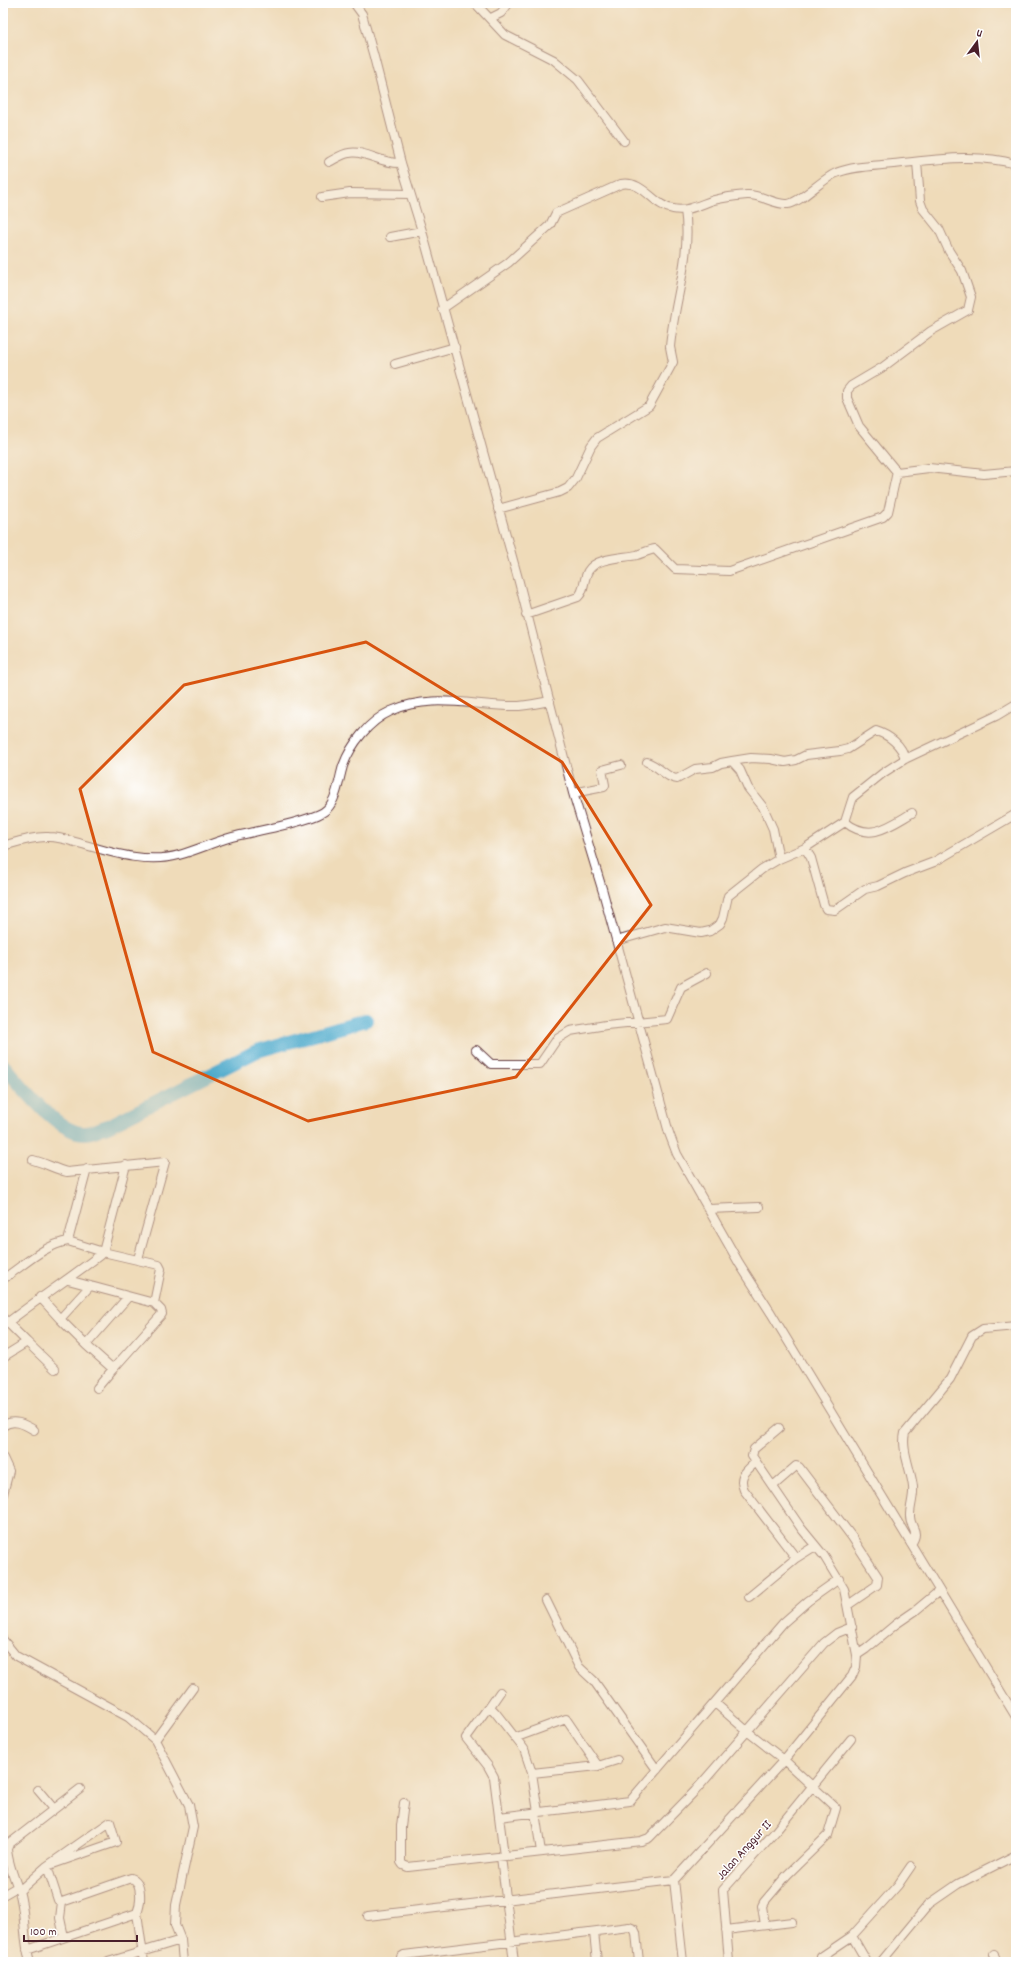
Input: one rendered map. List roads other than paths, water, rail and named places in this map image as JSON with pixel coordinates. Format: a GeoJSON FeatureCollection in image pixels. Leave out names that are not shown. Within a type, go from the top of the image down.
{"type":"FeatureCollection","features":[{"type":"Feature","properties":{"kind":"street"},"geometry":{"type":"LineString","coordinates":[[475,3],[491,18],[505,35],[554,60],[578,80],[624,141]]}},
{"type":"Feature","properties":{"kind":"street"},"geometry":{"type":"LineString","coordinates":[[491,18],[501,13],[509,3]]}},
{"type":"Feature","properties":{"kind":"street"},"geometry":{"type":"LineString","coordinates":[[355,4],[362,14],[366,28],[401,163],[422,231],[442,309],[455,347],[519,582],[526,615],[557,725],[573,792],[639,1022],[669,1133],[677,1154],[739,1263],[771,1313],[1016,1717]]}},
{"type":"Feature","properties":{"kind":"street"},"geometry":{"type":"LineString","coordinates":[[329,162],[345,154],[355,152],[366,154],[388,163],[401,163]]}},
{"type":"Feature","properties":{"kind":"street"},"geometry":{"type":"LineString","coordinates":[[442,309],[508,263],[550,225],[556,213],[621,184],[628,183],[639,186],[661,205],[674,209],[685,210],[716,200],[748,195],[762,197],[782,204],[792,203],[835,174],[855,168],[981,157],[1016,164]]}},
{"type":"Feature","properties":{"kind":"street"},"geometry":{"type":"LineString","coordinates":[[897,472],[859,426],[847,398],[847,391],[851,386],[883,366],[931,331],[968,310],[971,297],[962,271],[947,247],[939,229],[923,209],[920,201],[917,162]]}},
{"type":"Feature","properties":{"kind":"street"},"geometry":{"type":"LineString","coordinates":[[322,197],[350,193],[410,194]]}},
{"type":"Feature","properties":{"kind":"street"},"geometry":{"type":"LineString","coordinates":[[498,509],[560,492],[568,488],[576,478],[591,446],[597,438],[644,409],[652,401],[673,362],[670,342],[686,250],[687,224],[685,210]]}},
{"type":"Feature","properties":{"kind":"street"},"geometry":{"type":"LineString","coordinates":[[390,236],[422,231]]}},
{"type":"Feature","properties":{"kind":"street"},"geometry":{"type":"LineString","coordinates":[[395,364],[455,347]]}},
{"type":"Feature","properties":{"kind":"street"},"geometry":{"type":"LineString","coordinates":[[897,472],[929,468],[984,474],[1016,471]]}},
{"type":"Feature","properties":{"kind":"street"},"geometry":{"type":"LineString","coordinates":[[526,615],[578,597],[586,575],[591,567],[615,558],[635,556],[655,549],[675,569],[729,571],[883,517],[888,512],[897,472]]}},
{"type":"Feature","properties":{"kind":"street"},"geometry":{"type":"LineString","coordinates":[[3,846],[48,837],[60,838],[123,855],[158,858],[173,856],[232,837],[308,818],[325,811],[330,805],[336,791],[345,761],[359,738],[374,721],[399,707],[417,702],[429,701],[519,706],[550,701]]}},
{"type":"Feature","properties":{"kind":"street"},"geometry":{"type":"LineString","coordinates":[[616,941],[665,927],[701,933],[710,931],[720,924],[723,918],[728,896],[779,859],[805,848],[845,822],[853,797],[883,773],[905,759],[996,716],[1016,704]]}},
{"type":"Feature","properties":{"kind":"street"},"geometry":{"type":"LineString","coordinates":[[647,762],[656,765],[670,778],[677,779],[695,769],[713,767],[721,763],[732,761],[750,758],[770,759],[785,762],[796,760],[806,755],[840,751],[848,749],[876,731],[898,744],[904,752],[905,759]]}},
{"type":"Feature","properties":{"kind":"street"},"geometry":{"type":"LineString","coordinates":[[732,761],[740,770],[748,788],[763,807],[773,829],[779,859]]}},
{"type":"Feature","properties":{"kind":"street"},"geometry":{"type":"LineString","coordinates":[[573,792],[604,787],[606,785],[602,769],[621,765]]}},
{"type":"Feature","properties":{"kind":"street"},"geometry":{"type":"LineString","coordinates":[[845,822],[852,828],[872,832],[883,830],[912,813]]}},
{"type":"Feature","properties":{"kind":"street"},"geometry":{"type":"LineString","coordinates":[[805,848],[811,858],[824,905],[826,909],[835,910],[865,889],[878,886],[904,873],[934,862],[1016,814]]}},
{"type":"Feature","properties":{"kind":"street"},"geometry":{"type":"LineString","coordinates":[[476,1050],[491,1064],[540,1064],[557,1039],[570,1031],[588,1027],[667,1019],[681,987],[707,973]]}},
{"type":"Feature","properties":{"kind":"street"},"geometry":{"type":"LineString","coordinates":[[33,1160],[67,1172],[165,1162],[138,1259]]}},
{"type":"Feature","properties":{"kind":"street"},"geometry":{"type":"LineString","coordinates":[[55,1369],[5,1320],[68,1280],[103,1252],[126,1165]]}},
{"type":"Feature","properties":{"kind":"street"},"geometry":{"type":"LineString","coordinates":[[68,1241],[87,1169]]}},
{"type":"Feature","properties":{"kind":"street"},"geometry":{"type":"LineString","coordinates":[[708,1208],[759,1207]]}},
{"type":"Feature","properties":{"kind":"street"},"geometry":{"type":"LineString","coordinates":[[3,1279],[58,1242],[68,1241],[103,1252],[159,1264],[161,1267],[154,1304]]}},
{"type":"Feature","properties":{"kind":"street"},"geometry":{"type":"LineString","coordinates":[[68,1280],[154,1304],[162,1310],[162,1314],[97,1388]]}},
{"type":"Feature","properties":{"kind":"street"},"geometry":{"type":"LineString","coordinates":[[60,1319],[90,1286]]}},
{"type":"Feature","properties":{"kind":"street"},"geometry":{"type":"LineString","coordinates":[[40,1297],[86,1345],[113,1369]]}},
{"type":"Feature","properties":{"kind":"street"},"geometry":{"type":"LineString","coordinates":[[86,1345],[128,1297]]}},
{"type":"Feature","properties":{"kind":"street"},"geometry":{"type":"LineString","coordinates":[[911,1544],[916,1530],[911,1521],[910,1515],[913,1490],[910,1468],[903,1442],[905,1433],[950,1379],[972,1336],[984,1329],[1016,1326]]}},
{"type":"Feature","properties":{"kind":"street"},"geometry":{"type":"LineString","coordinates":[[3,1357],[27,1342]]}},
{"type":"Feature","properties":{"kind":"street"},"geometry":{"type":"LineString","coordinates":[[3,1426],[8,1422],[14,1422],[25,1425],[34,1430]]}},
{"type":"Feature","properties":{"kind":"street"},"geometry":{"type":"LineString","coordinates":[[368,1916],[674,1880],[784,1760],[852,1676],[856,1667],[857,1655],[848,1605],[844,1589],[839,1579],[773,1486],[753,1464],[752,1456],[754,1449],[779,1428]]}},
{"type":"Feature","properties":{"kind":"street"},"geometry":{"type":"LineString","coordinates":[[3,1458],[9,1471],[3,1494]]}},
{"type":"Feature","properties":{"kind":"street"},"geometry":{"type":"LineString","coordinates":[[753,1464],[745,1471],[742,1477],[744,1490],[796,1558]]}},
{"type":"Feature","properties":{"kind":"street"},"geometry":{"type":"LineString","coordinates":[[773,1486],[796,1466],[799,1467],[864,1554],[878,1577],[878,1582],[877,1585],[848,1605]]}},
{"type":"Feature","properties":{"kind":"street"},"geometry":{"type":"LineString","coordinates":[[749,1597],[796,1558],[815,1546]]}},
{"type":"Feature","properties":{"kind":"street"},"geometry":{"type":"LineString","coordinates":[[499,1817],[626,1802],[633,1797],[657,1770],[783,1623],[808,1601],[839,1579]]}},
{"type":"Feature","properties":{"kind":"street"},"geometry":{"type":"LineString","coordinates":[[857,1655],[896,1624],[915,1612],[940,1591]]}},
{"type":"Feature","properties":{"kind":"street"},"geometry":{"type":"LineString","coordinates":[[546,1600],[579,1668],[594,1681],[657,1770]]}},
{"type":"Feature","properties":{"kind":"street"},"geometry":{"type":"LineString","coordinates":[[404,1803],[400,1838],[401,1862],[408,1867],[641,1841],[649,1838],[695,1791],[824,1643],[837,1633],[852,1627]]}},
{"type":"Feature","properties":{"kind":"street"},"geometry":{"type":"LineString","coordinates":[[3,1640],[16,1656],[128,1717],[155,1740],[189,1805],[192,1816],[193,1827],[176,1905],[175,1925],[181,1940],[183,1962]]}},
{"type":"Feature","properties":{"kind":"street"},"geometry":{"type":"LineString","coordinates":[[155,1740],[193,1688]]}},
{"type":"Feature","properties":{"kind":"street"},"geometry":{"type":"LineString","coordinates":[[500,1692],[466,1738],[492,1772],[499,1817],[514,1962]]}},
{"type":"Feature","properties":{"kind":"street"},"geometry":{"type":"LineString","coordinates":[[715,1703],[747,1731],[784,1760],[836,1808],[828,1835],[767,1898],[762,1906],[765,1925]]}},
{"type":"Feature","properties":{"kind":"street"},"geometry":{"type":"LineString","coordinates":[[489,1708],[495,1712],[517,1737],[524,1749],[532,1773],[541,1852]]}},
{"type":"Feature","properties":{"kind":"street"},"geometry":{"type":"LineString","coordinates":[[517,1737],[566,1719],[598,1766]]}},
{"type":"Feature","properties":{"kind":"street","name":"Jalan Anggur II"},"geometry":{"type":"LineString","coordinates":[[730,1962],[723,1890],[775,1832],[852,1739]]}},
{"type":"Feature","properties":{"kind":"street"},"geometry":{"type":"LineString","coordinates":[[532,1773],[598,1766],[617,1760]]}},
{"type":"Feature","properties":{"kind":"street"},"geometry":{"type":"LineString","coordinates":[[30,1962],[27,1950],[27,1933],[18,1889],[5,1854],[9,1844],[80,1789]]}},
{"type":"Feature","properties":{"kind":"street"},"geometry":{"type":"LineString","coordinates":[[38,1790],[54,1809]]}},
{"type":"Feature","properties":{"kind":"street"},"geometry":{"type":"LineString","coordinates":[[3,1895],[18,1889],[47,1866],[110,1822],[116,1842],[47,1866]]}},
{"type":"Feature","properties":{"kind":"street"},"geometry":{"type":"LineString","coordinates":[[881,1962],[930,1904],[958,1884],[1016,1856]]}},
{"type":"Feature","properties":{"kind":"street"},"geometry":{"type":"LineString","coordinates":[[47,1866],[58,1900],[62,1902]]}},
{"type":"Feature","properties":{"kind":"street"},"geometry":{"type":"LineString","coordinates":[[823,1962],[821,1958],[852,1936],[898,1885],[911,1866]]}},
{"type":"Feature","properties":{"kind":"street"},"geometry":{"type":"LineString","coordinates":[[62,1902],[131,1878],[136,1880],[139,1884],[139,1909],[137,1913],[144,1962]]}},
{"type":"Feature","properties":{"kind":"street"},"geometry":{"type":"LineString","coordinates":[[674,1880],[683,1962]]}},
{"type":"Feature","properties":{"kind":"street"},"geometry":{"type":"LineString","coordinates":[[62,1902],[60,1918],[64,1937]]}},
{"type":"Feature","properties":{"kind":"street"},"geometry":{"type":"LineString","coordinates":[[27,1950],[137,1913]]}},
{"type":"Feature","properties":{"kind":"street"},"geometry":{"type":"LineString","coordinates":[[726,1930],[792,1922]]}},
{"type":"Feature","properties":{"kind":"street"},"geometry":{"type":"LineString","coordinates":[[401,1962],[401,1957],[404,1955],[632,1928],[636,1933],[639,1962]]}},
{"type":"Feature","properties":{"kind":"street"},"geometry":{"type":"LineString","coordinates":[[594,1932],[597,1962]]}},
{"type":"Feature","properties":{"kind":"street"},"geometry":{"type":"LineString","coordinates":[[852,1936],[867,1962]]}},
{"type":"Feature","properties":{"kind":"street"},"geometry":{"type":"LineString","coordinates":[[108,1962],[143,1950],[181,1940]]}},
{"type":"Feature","properties":{"kind":"waterway"},"geometry":{"type":"LineString","coordinates":[[3,1065],[29,1095],[51,1117],[74,1131],[87,1133],[108,1126],[257,1051],[366,1020]]}}]}
